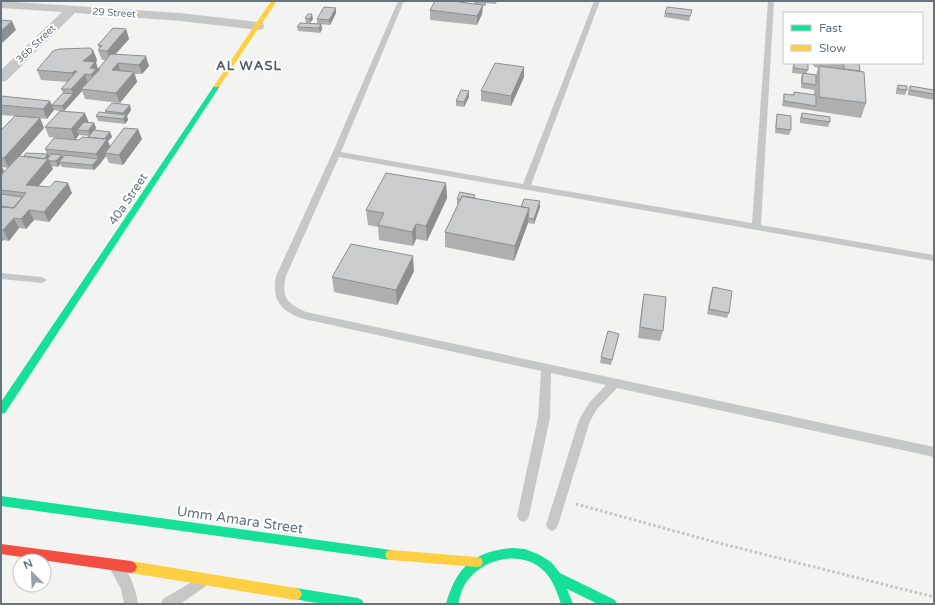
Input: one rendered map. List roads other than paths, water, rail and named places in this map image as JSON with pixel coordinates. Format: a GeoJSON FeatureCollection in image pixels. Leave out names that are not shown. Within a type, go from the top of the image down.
{"type":"FeatureCollection","features":[{"type":"Feature","properties":{"kind":"street","name":"40a Street"},"geometry":{"type":"LineString","coordinates":[[1,410],[274,1]]}},
{"type":"Feature","properties":{"kind":"street","name":"29 Street"},"geometry":{"type":"LineString","coordinates":[[1,4],[260,23]]}},
{"type":"Feature","properties":{"kind":"street","name":"36b Street"},"geometry":{"type":"LineString","coordinates":[[1,78],[71,10]]}},
{"type":"Feature","properties":{"kind":"street","name":"Umm Amara Street"},"geometry":{"type":"LineString","coordinates":[[1,501],[389,555],[476,562]]}},
{"type":"Feature","properties":{"kind":"street"},"geometry":{"type":"LineString","coordinates":[[1,549],[114,564],[358,604]]}},
{"type":"Feature","properties":{"kind":"street"},"geometry":{"type":"LineString","coordinates":[[452,604],[453,594],[458,581],[466,571],[476,562],[494,554],[506,553],[518,554],[541,562],[558,578],[611,604]]}},
{"type":"Feature","properties":{"kind":"street"},"geometry":{"type":"LineString","coordinates":[[558,578],[566,595],[567,604]]}},
{"type":"Feature","properties":{"kind":"lane"},"geometry":{"type":"LineString","coordinates":[[401,1],[336,154],[281,276],[278,288],[281,299],[290,309],[304,315],[546,369],[934,452]]}},
{"type":"Feature","properties":{"kind":"lane"},"geometry":{"type":"LineString","coordinates":[[526,186],[597,1]]}},
{"type":"Feature","properties":{"kind":"lane"},"geometry":{"type":"LineString","coordinates":[[756,228],[771,1]]}},
{"type":"Feature","properties":{"kind":"lane"},"geometry":{"type":"LineString","coordinates":[[336,154],[934,258]]}},
{"type":"Feature","properties":{"kind":"lane"},"geometry":{"type":"LineString","coordinates":[[1,276],[42,280]]}},
{"type":"Feature","properties":{"kind":"lane"},"geometry":{"type":"LineString","coordinates":[[523,516],[544,418],[546,369]]}},
{"type":"Feature","properties":{"kind":"lane"},"geometry":{"type":"LineString","coordinates":[[552,525],[585,420],[593,406],[615,383]]}},
{"type":"Feature","properties":{"kind":"lane"},"geometry":{"type":"LineString","coordinates":[[114,564],[127,584],[131,604]]}},
{"type":"Feature","properties":{"kind":"lane"},"geometry":{"type":"LineString","coordinates":[[168,604],[206,579]]}},
{"type":"Feature","properties":{"kind":"district","name":"AL WASL"},"geometry":{"type":"Point","coordinates":[249,66]}}]}
